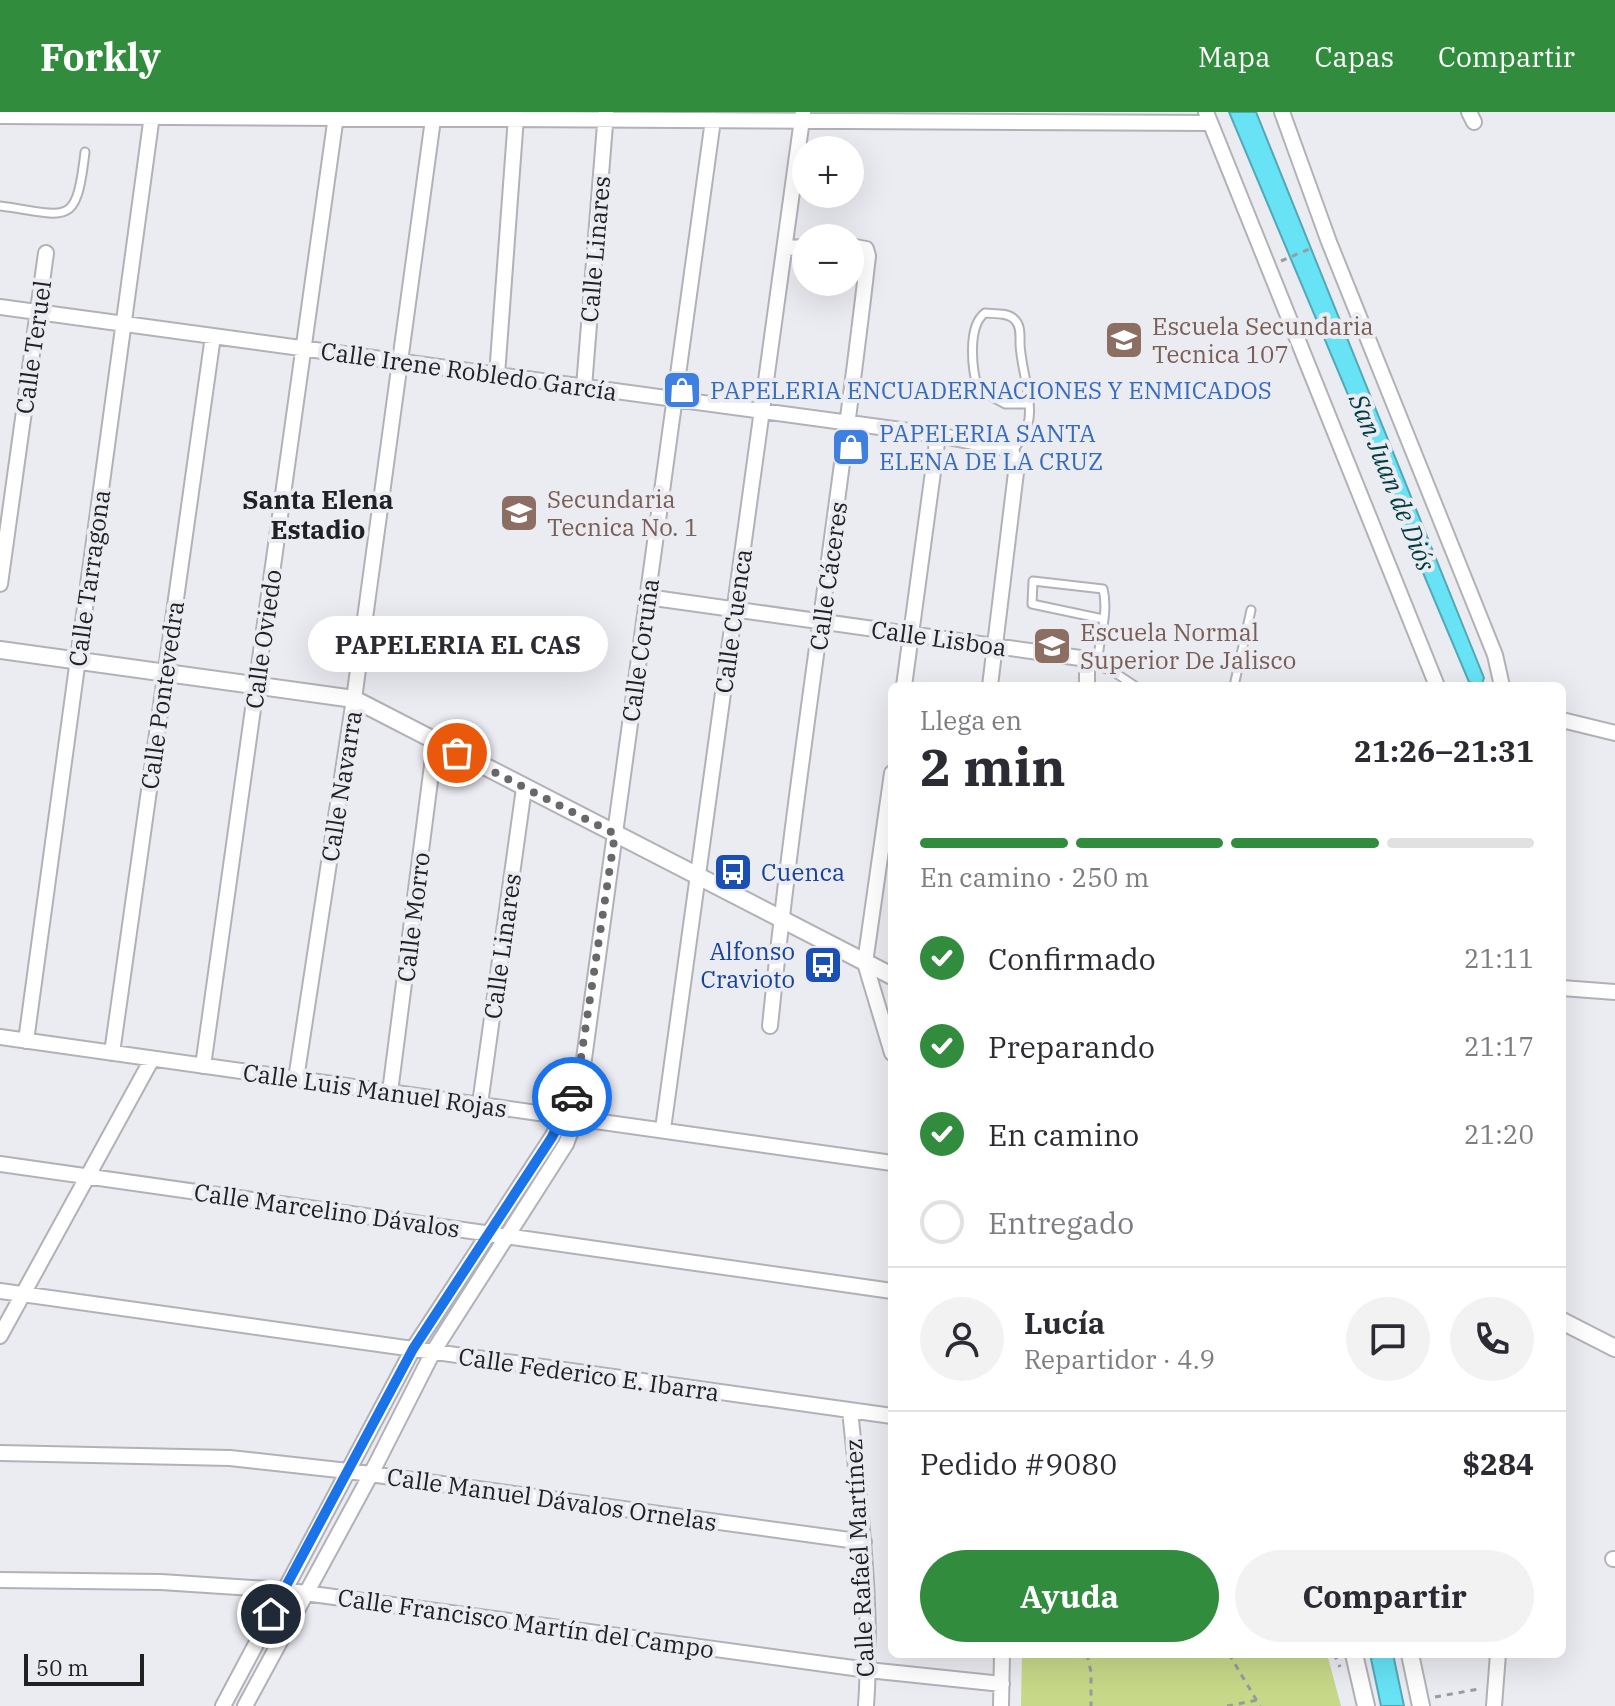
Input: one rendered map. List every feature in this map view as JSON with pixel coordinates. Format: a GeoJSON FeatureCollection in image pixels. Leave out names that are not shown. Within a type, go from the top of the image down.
{"type":"FeatureCollection","features":[{"type":"Feature","properties":{"kind":"street"},"geometry":{"type":"LineString","coordinates":[[1282,112],[1335,256],[1495,655],[1501,682]]}},
{"type":"Feature","properties":{"kind":"street"},"geometry":{"type":"LineString","coordinates":[[0,116],[434,114],[516,117],[606,115],[713,120],[803,117],[1208,118],[1435,682]]}},
{"type":"Feature","properties":{"kind":"street","name":"Calle Navarra"},"geometry":{"type":"LineString","coordinates":[[296,1079],[354,699],[434,114]]}},
{"type":"Feature","properties":{"kind":"street","name":"Calle Tarragona"},"geometry":{"type":"LineString","coordinates":[[26,1041],[152,115]]}},
{"type":"Feature","properties":{"kind":"street","name":"Calle Linares"},"geometry":{"type":"LineString","coordinates":[[584,387],[606,115]]}},
{"type":"Feature","properties":{"kind":"street","name":"Calle Oviedo"},"geometry":{"type":"LineString","coordinates":[[203,1066],[336,116]]}},
{"type":"Feature","properties":{"kind":"street"},"geometry":{"type":"LineString","coordinates":[[497,375],[516,117]]}},
{"type":"Feature","properties":{"kind":"street","name":"Calle Cuenca"},"geometry":{"type":"LineString","coordinates":[[663,1129],[803,117]]}},
{"type":"Feature","properties":{"kind":"street","name":"Calle Coruña"},"geometry":{"type":"LineString","coordinates":[[570,1116],[615,834],[713,120]]}},
{"type":"Feature","properties":{"kind":"street"},"geometry":{"type":"LineString","coordinates":[[785,248],[792,248]]}},
{"type":"Feature","properties":{"kind":"street","name":"Calle Cáceres"},"geometry":{"type":"LineString","coordinates":[[864,249],[868,256],[864,291]]}},
{"type":"Feature","properties":{"kind":"street","name":"Calle Teruel"},"geometry":{"type":"LineString","coordinates":[[0,584],[46,253]]}},
{"type":"Feature","properties":{"kind":"street","name":"Calle Cáceres"},"geometry":{"type":"LineString","coordinates":[[770,1026],[780,919],[849,423],[863,296]]}},
{"type":"Feature","properties":{"kind":"street","name":"Calle Irene Robledo García"},"geometry":{"type":"LineString","coordinates":[[0,307],[938,435],[1003,448],[1012,453]]}},
{"type":"Feature","properties":{"kind":"street","name":"Calle Pontevedra"},"geometry":{"type":"LineString","coordinates":[[112,1053],[213,336]]}},
{"type":"Feature","properties":{"kind":"street"},"geometry":{"type":"LineString","coordinates":[[905,682],[938,435]]}},
{"type":"Feature","properties":{"kind":"street"},"geometry":{"type":"LineString","coordinates":[[990,682],[1017,464],[1012,453]]}},
{"type":"Feature","properties":{"kind":"street","name":"Calle Lisboa"},"geometry":{"type":"LineString","coordinates":[[647,597],[1080,658],[1092,664]]}},
{"type":"Feature","properties":{"kind":"street"},"geometry":{"type":"LineString","coordinates":[[0,650],[354,699],[888,974]]}},
{"type":"Feature","properties":{"kind":"street"},"geometry":{"type":"LineString","coordinates":[[1088,682],[1092,664]]}},
{"type":"Feature","properties":{"kind":"street"},"geometry":{"type":"LineString","coordinates":[[1566,721],[1615,733]]}},
{"type":"Feature","properties":{"kind":"street","name":"Calle Morro"},"geometry":{"type":"LineString","coordinates":[[390,1092],[435,742]]}},
{"type":"Feature","properties":{"kind":"street","name":"Calle Linares"},"geometry":{"type":"LineString","coordinates":[[480,1104],[524,788]]}},
{"type":"Feature","properties":{"kind":"street"},"geometry":{"type":"LineString","coordinates":[[888,801],[865,963],[888,1040]]}},
{"type":"Feature","properties":{"kind":"street"},"geometry":{"type":"LineString","coordinates":[[1566,988],[1615,992]]}},
{"type":"Feature","properties":{"kind":"street","name":"Calle Luis Manuel Rojas"},"geometry":{"type":"LineString","coordinates":[[0,1037],[888,1162]]}},
{"type":"Feature","properties":{"kind":"street"},"geometry":{"type":"LineString","coordinates":[[0,1336],[152,1059]]}},
{"type":"Feature","properties":{"kind":"street"},"geometry":{"type":"LineString","coordinates":[[223,1706],[413,1349],[488,1233],[570,1116]]}},
{"type":"Feature","properties":{"kind":"street"},"geometry":{"type":"LineString","coordinates":[[245,1706],[371,1474],[433,1352],[566,1144],[570,1116]]}},
{"type":"Feature","properties":{"kind":"street","name":"Calle Marcelino Dávalos"},"geometry":{"type":"LineString","coordinates":[[0,1164],[888,1290]]}},
{"type":"Feature","properties":{"kind":"street","name":"Calle Federico E. Ibarra"},"geometry":{"type":"LineString","coordinates":[[0,1291],[888,1415]]}},
{"type":"Feature","properties":{"kind":"street"},"geometry":{"type":"LineString","coordinates":[[1566,1323],[1615,1348]]}},
{"type":"Feature","properties":{"kind":"street","name":"Calle Rafaél Martínez"},"geometry":{"type":"LineString","coordinates":[[850,1410],[864,1542],[868,1670],[866,1706]]}},
{"type":"Feature","properties":{"kind":"street","name":"Calle Manuel Dávalos Ornelas"},"geometry":{"type":"LineString","coordinates":[[0,1453],[230,1458],[371,1474],[864,1542]]}},
{"type":"Feature","properties":{"kind":"street","name":"Calle Francisco Martín del Campo"},"geometry":{"type":"LineString","coordinates":[[0,1580],[161,1582],[283,1590],[868,1670],[1002,1684]]}},
{"type":"Feature","properties":{"kind":"street"},"geometry":{"type":"LineString","coordinates":[[1001,1706],[1002,1658]]}},
{"type":"Feature","properties":{"kind":"street"},"geometry":{"type":"LineString","coordinates":[[1355,1658],[1366,1706]]}},
{"type":"Feature","properties":{"kind":"street"},"geometry":{"type":"LineString","coordinates":[[1411,1658],[1420,1703]]}},
{"type":"Feature","properties":{"kind":"street"},"geometry":{"type":"LineString","coordinates":[[1494,1706],[1498,1658]]}},
{"type":"Feature","properties":{"kind":"lane"},"geometry":{"type":"LineString","coordinates":[[0,206],[57,213],[70,210],[80,191],[85,152]]}},
{"type":"Feature","properties":{"kind":"lane"},"geometry":{"type":"LineString","coordinates":[[1012,453],[1026,431],[1029,418],[1020,329],[1014,319],[1005,314],[985,313],[975,326],[974,376],[978,389],[1005,404],[1027,404]]}},
{"type":"Feature","properties":{"kind":"lane"},"geometry":{"type":"LineString","coordinates":[[1103,619],[1032,604],[1033,581],[1103,589],[1103,619],[1092,664],[1127,682]]}},
{"type":"Feature","properties":{"kind":"lane"},"geometry":{"type":"LineString","coordinates":[[1235,682],[1251,610]]}},
{"type":"Feature","properties":{"kind":"path"},"geometry":{"type":"LineString","coordinates":[[1278,262],[1317,246]]}},
{"type":"Feature","properties":{"kind":"path"},"geometry":{"type":"LineString","coordinates":[[1088,1658],[1091,1706]]}},
{"type":"Feature","properties":{"kind":"path"},"geometry":{"type":"LineString","coordinates":[[1232,1658],[1260,1706]]}},
{"type":"Feature","properties":{"kind":"path"},"geometry":{"type":"LineString","coordinates":[[1420,1703],[1496,1686]]}},
{"type":"Feature","properties":{"kind":"path"},"geometry":{"type":"LineString","coordinates":[[1227,1706],[1258,1700]]}},
{"type":"Feature","properties":{"kind":"green space"},"geometry":{"type":"Polygon","coordinates":[[[1022,1658],[1328,1658],[1341,1706],[1021,1706],[1022,1658]]]}},
{"type":"Feature","properties":{"kind":"water","name":"San Juan de Diós"},"geometry":{"type":"Polygon","coordinates":[[[1229,112],[1256,112],[1484,678],[1482,682],[1469,682],[1229,112]]]}},
{"type":"Feature","properties":{"kind":"water"},"geometry":{"type":"Polygon","coordinates":[[[1371,1658],[1394,1658],[1404,1706],[1381,1706],[1371,1658]]]}},
{"type":"Feature","properties":{"kind":"way so far"},"geometry":{"type":"LineString","coordinates":[[457,753],[615,834],[577,1084],[572,1097]]}},
{"type":"Feature","properties":{"kind":"place","name":"Escuela Secundaria Tecnica 107"},"geometry":{"type":"Point","coordinates":[1124,340]}},
{"type":"Feature","properties":{"kind":"place","name":"PAPELERIA ENCUADERNACIONES Y ENMICADOS"},"geometry":{"type":"Point","coordinates":[682,390]}},
{"type":"Feature","properties":{"kind":"place","name":"PAPELERIA SANTA ELENA DE LA CRUZ"},"geometry":{"type":"Point","coordinates":[851,447]}},
{"type":"Feature","properties":{"kind":"place","name":"Secundaria Tecnica No. 1"},"geometry":{"type":"Point","coordinates":[519,513]}},
{"type":"Feature","properties":{"kind":"place","name":"Escuela Normal Superior De Jalisco"},"geometry":{"type":"Point","coordinates":[1052,646]}},
{"type":"Feature","properties":{"kind":"place","name":"PAPELERIA EL CAS"},"geometry":{"type":"Point","coordinates":[457,753]}},
{"type":"Feature","properties":{"kind":"place","name":"Cuenca"},"geometry":{"type":"Point","coordinates":[733,872]}},
{"type":"Feature","properties":{"kind":"place","name":"Alfonso Cravioto"},"geometry":{"type":"Point","coordinates":[823,965]}},
{"type":"Feature","properties":{"kind":"district","name":"Santa Elena Estadio"},"geometry":{"type":"Point","coordinates":[318,514]}},
{"type":"Feature","properties":{"kind":"route"},"geometry":{"type":"LineString","coordinates":[[271,1614],[413,1349],[552,1137],[572,1097]]}}]}
